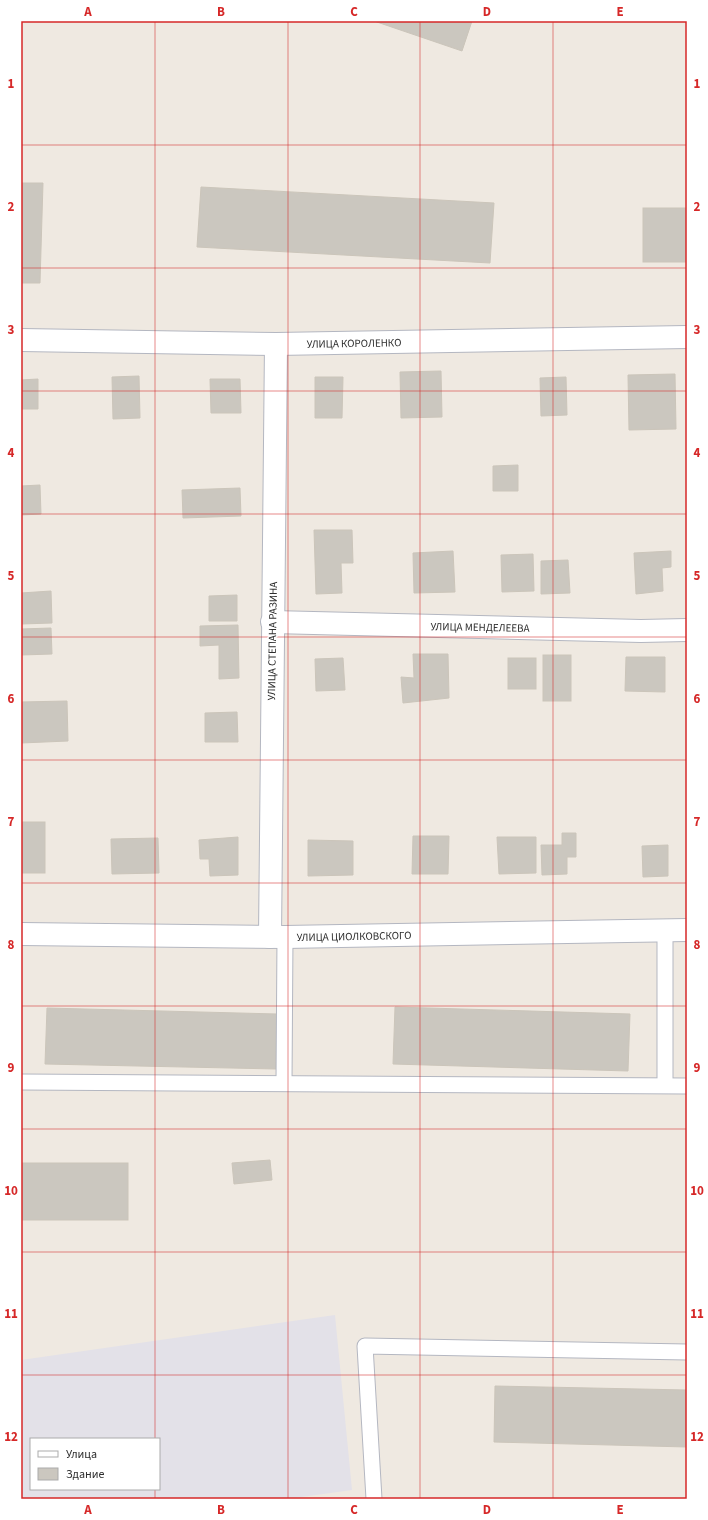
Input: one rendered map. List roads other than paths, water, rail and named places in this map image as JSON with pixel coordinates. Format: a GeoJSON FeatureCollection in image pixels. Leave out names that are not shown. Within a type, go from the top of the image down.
{"type":"FeatureCollection","features":[{"type":"Feature","properties":{"kind":"street","name":"УЛИЦА КОРОЛЕНКО"},"geometry":{"type":"LineString","coordinates":[[21,340],[276,344],[687,337]]}},
{"type":"Feature","properties":{"kind":"street","name":"УЛИЦА СТЕПАНА РАЗИНА"},"geometry":{"type":"LineString","coordinates":[[276,344],[272,622],[277,937]]}},
{"type":"Feature","properties":{"kind":"street","name":"УЛИЦА МЕНДЕЛЕЕВА"},"geometry":{"type":"LineString","coordinates":[[272,622],[641,631],[687,630]]}},
{"type":"Feature","properties":{"kind":"street","name":"УЛИЦА ЦИОЛКОВСКОГО"},"geometry":{"type":"LineString","coordinates":[[21,934],[277,937],[687,930]]}},
{"type":"Feature","properties":{"kind":"lane"},"geometry":{"type":"LineString","coordinates":[[664,930],[665,1085]]}},
{"type":"Feature","properties":{"kind":"lane"},"geometry":{"type":"LineString","coordinates":[[277,937],[284,1083]]}},
{"type":"Feature","properties":{"kind":"lane"},"geometry":{"type":"LineString","coordinates":[[21,1082],[687,1086]]}},
{"type":"Feature","properties":{"kind":"lane"},"geometry":{"type":"LineString","coordinates":[[374,1499],[365,1346],[687,1352]]}}]}
